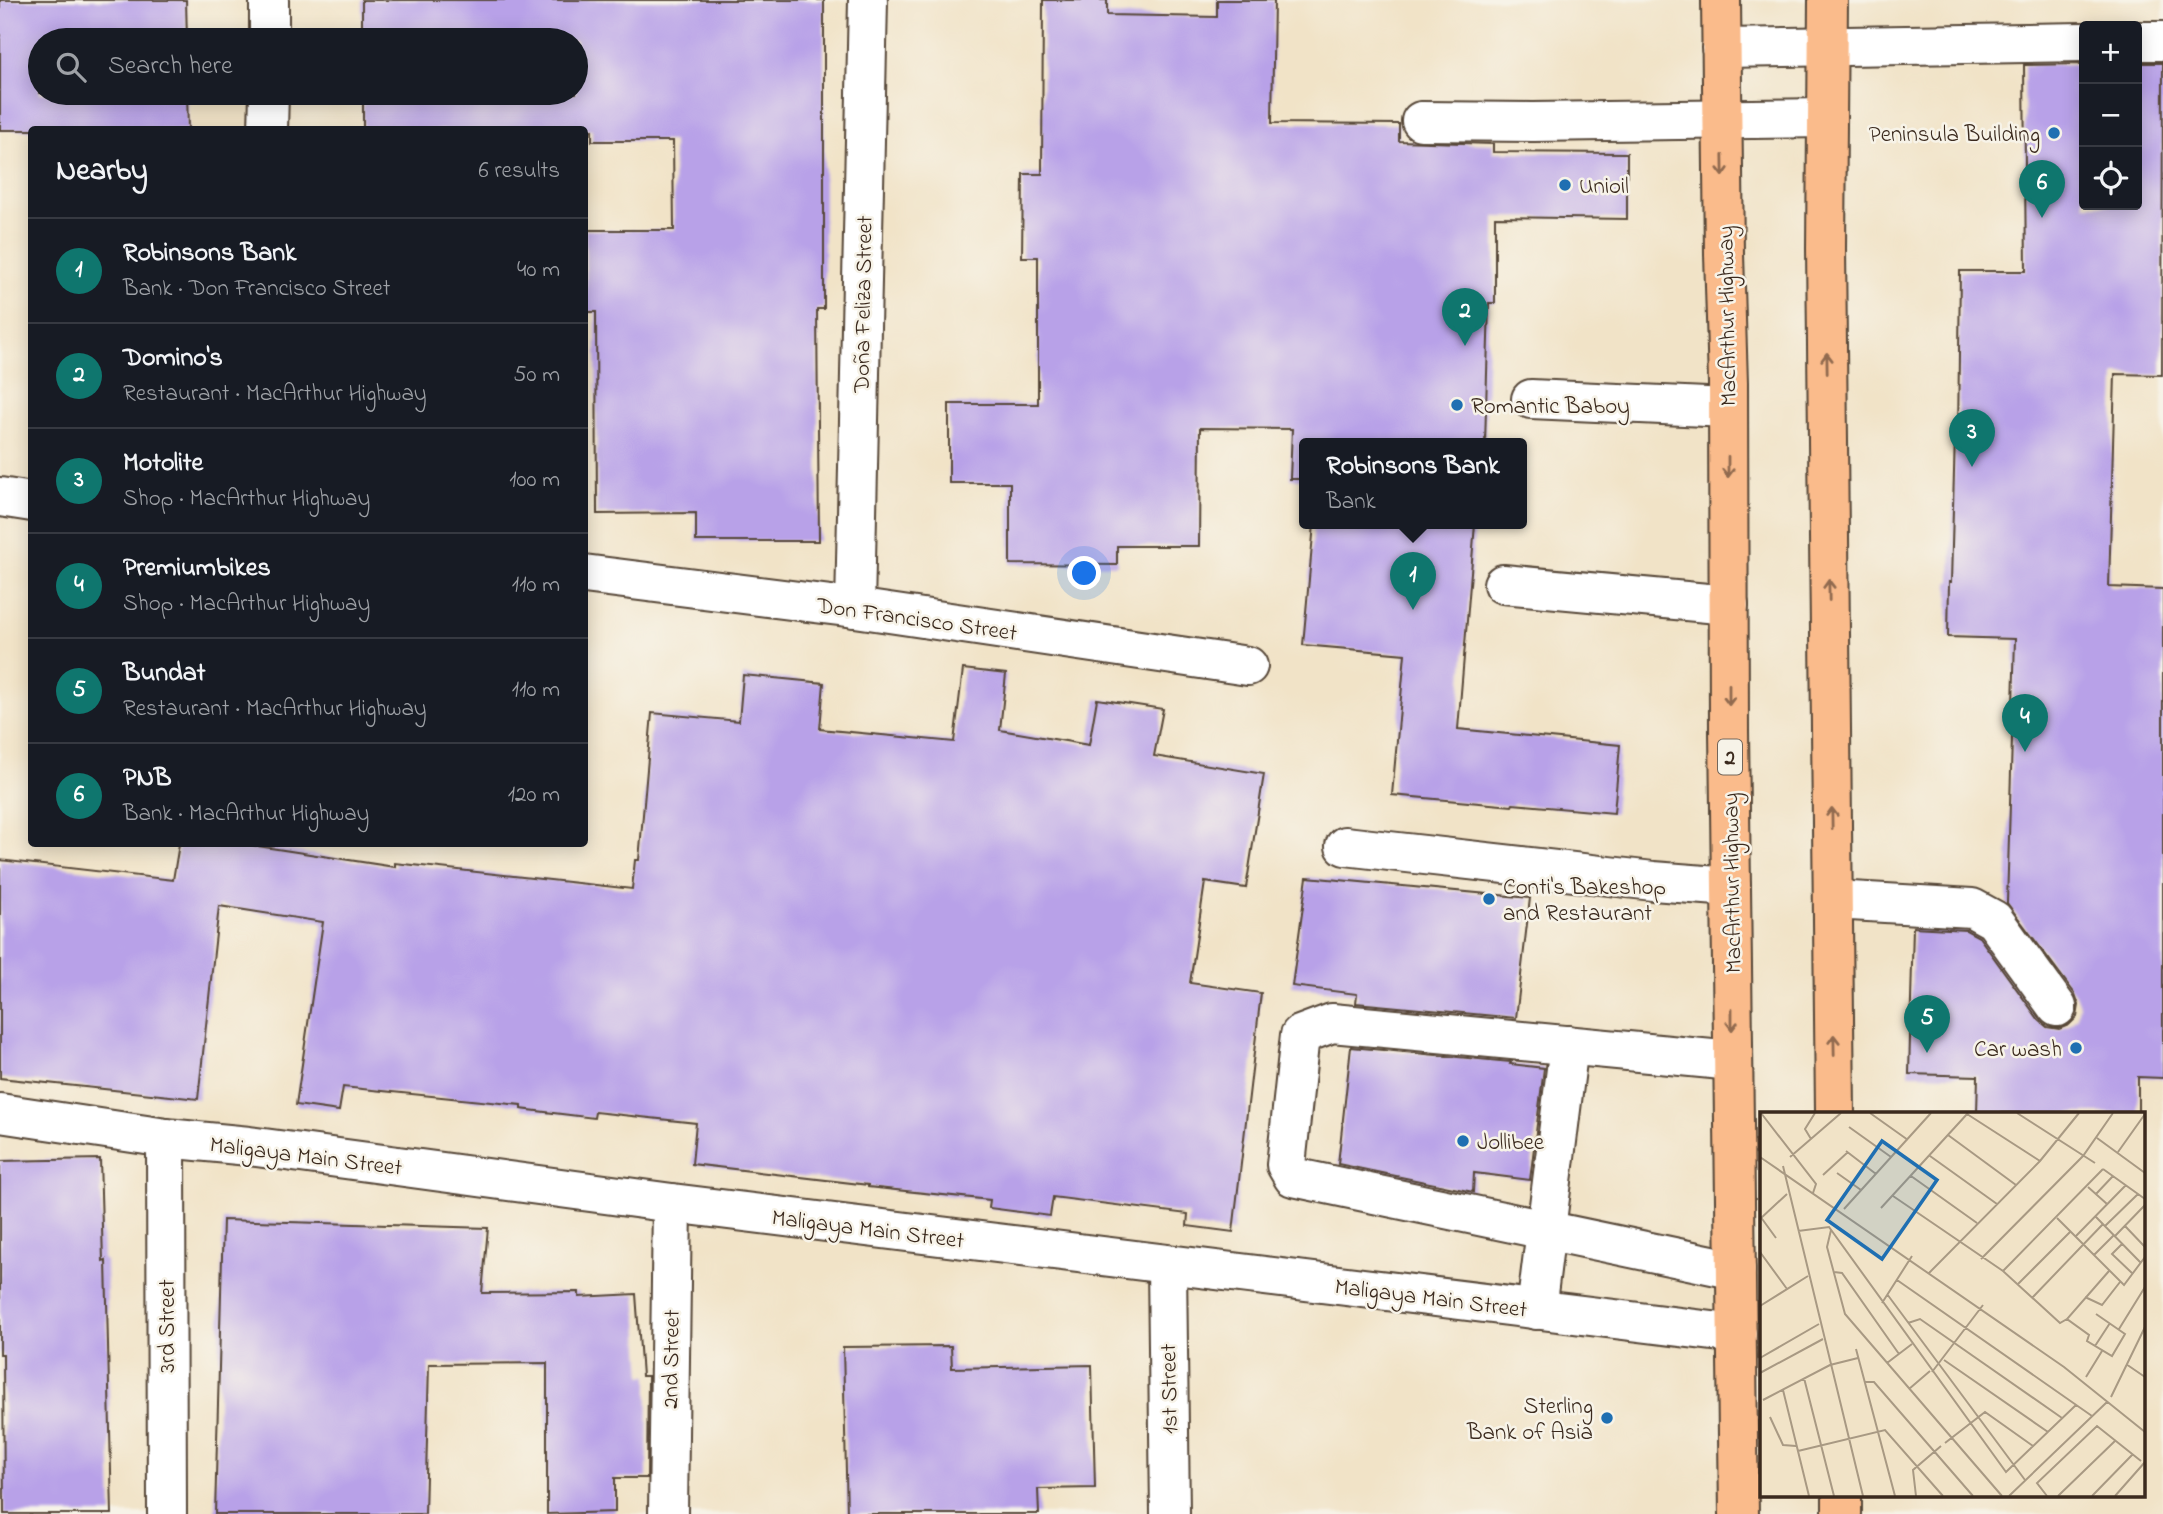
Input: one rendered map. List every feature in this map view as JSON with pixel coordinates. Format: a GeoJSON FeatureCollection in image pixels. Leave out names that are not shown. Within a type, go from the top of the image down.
{"type":"FeatureCollection","features":[{"type":"Feature","properties":{"kind":"highway","name":"MacArthur Highway"},"geometry":{"type":"LineString","coordinates":[[1721,0],[1728,408],[1739,1514]]}},
{"type":"Feature","properties":{"kind":"highway"},"geometry":{"type":"LineString","coordinates":[[1828,0],[1826,248],[1835,1112]]}},
{"type":"Feature","properties":{"kind":"highway"},"geometry":{"type":"LineString","coordinates":[[1842,1496],[1842,1514]]}},
{"type":"Feature","properties":{"kind":"street"},"geometry":{"type":"LineString","coordinates":[[269,0],[269,28]]}},
{"type":"Feature","properties":{"kind":"street","name":"Doña Feliza Street"},"geometry":{"type":"LineString","coordinates":[[855,608],[868,0]]}},
{"type":"Feature","properties":{"kind":"street"},"geometry":{"type":"LineString","coordinates":[[2142,41],[2163,41]]}},
{"type":"Feature","properties":{"kind":"street"},"geometry":{"type":"LineString","coordinates":[[1721,48],[2079,42]]}},
{"type":"Feature","properties":{"kind":"street"},"geometry":{"type":"LineString","coordinates":[[268,126],[269,105]]}},
{"type":"Feature","properties":{"kind":"street"},"geometry":{"type":"LineString","coordinates":[[1420,121],[1827,118]]}},
{"type":"Feature","properties":{"kind":"street"},"geometry":{"type":"LineString","coordinates":[[1531,399],[1728,408]]}},
{"type":"Feature","properties":{"kind":"street"},"geometry":{"type":"LineString","coordinates":[[0,497],[28,501]]}},
{"type":"Feature","properties":{"kind":"street","name":"Don Francisco Street"},"geometry":{"type":"LineString","coordinates":[[588,575],[855,608],[1248,666]]}},
{"type":"Feature","properties":{"kind":"street"},"geometry":{"type":"LineString","coordinates":[[1503,584],[1729,605]]}},
{"type":"Feature","properties":{"kind":"street"},"geometry":{"type":"LineString","coordinates":[[1345,846],[1653,881],[1731,887]]}},
{"type":"Feature","properties":{"kind":"street"},"geometry":{"type":"LineString","coordinates":[[1833,900],[1972,908],[1994,920],[2057,1007]]}},
{"type":"Feature","properties":{"kind":"street"},"geometry":{"type":"LineString","coordinates":[[1733,1061],[1332,1023],[1300,1035],[1286,1165],[1293,1177],[1736,1270]]}},
{"type":"Feature","properties":{"kind":"street"},"geometry":{"type":"LineString","coordinates":[[1536,1310],[1569,1045]]}},
{"type":"Feature","properties":{"kind":"street","name":"Maligaya Main Street"},"geometry":{"type":"LineString","coordinates":[[0,1113],[166,1138],[262,1148],[672,1203],[1737,1334]]}},
{"type":"Feature","properties":{"kind":"street","name":"3rd Street"},"geometry":{"type":"LineString","coordinates":[[166,1138],[167,1514]]}},
{"type":"Feature","properties":{"kind":"street","name":"2nd Street"},"geometry":{"type":"LineString","coordinates":[[668,1514],[672,1203]]}},
{"type":"Feature","properties":{"kind":"street","name":"1st Street"},"geometry":{"type":"LineString","coordinates":[[1167,1265],[1170,1514]]}},
{"type":"Feature","properties":{"kind":"building"},"geometry":{"type":"Polygon","coordinates":[[[0,0],[186,0],[187,28],[28,28],[28,105],[187,105],[188,126],[28,126],[28,130],[0,130],[0,0]]]}},
{"type":"Feature","properties":{"kind":"building"},"geometry":{"type":"Polygon","coordinates":[[[362,0],[824,0],[824,309],[817,309],[819,541],[696,541],[696,513],[597,514],[596,312],[588,312],[588,230],[674,230],[673,141],[592,141],[592,130],[588,130],[588,126],[363,126],[363,105],[588,105],[588,28],[362,28],[362,0]]]}},
{"type":"Feature","properties":{"kind":"building"},"geometry":{"type":"Polygon","coordinates":[[[1043,0],[1107,0],[1107,15],[1217,17],[1217,0],[1274,0],[1272,123],[1399,124],[1399,141],[1493,144],[1493,152],[1627,153],[1627,219],[1495,217],[1495,303],[1489,303],[1485,438],[1299,438],[1299,479],[1290,479],[1292,429],[1200,428],[1199,546],[1117,546],[1117,565],[1010,564],[1010,483],[949,483],[949,404],[1038,404],[1038,257],[1022,257],[1023,174],[1042,174],[1043,0]]]}},
{"type":"Feature","properties":{"kind":"building"},"geometry":{"type":"Polygon","coordinates":[[[2142,63],[2163,63],[2162,375],[2115,374],[2109,587],[2163,589],[2163,1078],[2138,1077],[2138,1112],[1977,1112],[1978,1076],[1909,1074],[1913,927],[1966,930],[1979,937],[2039,1020],[2047,1027],[2059,1029],[2069,1025],[2077,1017],[2079,1005],[2075,994],[2007,903],[2015,639],[1948,637],[1955,435],[1958,435],[1960,271],[2026,271],[2024,65],[2079,64],[2079,210],[2142,210],[2142,63]]]}},
{"type":"Feature","properties":{"kind":"building"},"geometry":{"type":"Polygon","coordinates":[[[1314,529],[1475,529],[1458,729],[1620,745],[1614,813],[1392,795],[1405,654],[1303,645],[1314,529]]]}},
{"type":"Feature","properties":{"kind":"building"},"geometry":{"type":"Polygon","coordinates":[[[963,669],[1006,674],[1000,730],[1089,745],[1097,699],[1163,709],[1154,756],[1264,774],[1246,888],[1205,882],[1190,983],[1261,993],[1233,1232],[1187,1226],[1188,1214],[1053,1197],[1050,1216],[989,1208],[990,1200],[692,1164],[696,1123],[595,1112],[594,1118],[521,1109],[521,1105],[343,1087],[339,1111],[296,1105],[323,922],[219,906],[198,1099],[0,1078],[0,860],[173,880],[178,847],[265,847],[395,867],[395,863],[632,889],[635,860],[639,860],[652,713],[739,721],[743,675],[824,683],[820,729],[954,742],[963,669]]]}},
{"type":"Feature","properties":{"kind":"building"},"geometry":{"type":"Polygon","coordinates":[[[1307,877],[1530,898],[1516,1018],[1356,1003],[1357,994],[1292,986],[1307,877]]]}},
{"type":"Feature","properties":{"kind":"building"},"geometry":{"type":"Polygon","coordinates":[[[1351,1047],[1511,1062],[1510,1064],[1544,1068],[1530,1180],[1474,1173],[1473,1192],[1338,1164],[1351,1047]]]}},
{"type":"Feature","properties":{"kind":"building"},"geometry":{"type":"Polygon","coordinates":[[[100,1159],[103,1261],[106,1260],[112,1514],[4,1514],[3,1354],[0,1354],[0,1161],[100,1159]]]}},
{"type":"Feature","properties":{"kind":"building"},"geometry":{"type":"Polygon","coordinates":[[[223,1220],[488,1228],[482,1293],[579,1292],[579,1297],[636,1294],[642,1376],[648,1376],[647,1478],[615,1478],[615,1512],[547,1514],[547,1363],[429,1364],[425,1514],[215,1514],[223,1220]]]}},
{"type":"Feature","properties":{"kind":"building"},"geometry":{"type":"Polygon","coordinates":[[[951,1346],[952,1368],[1092,1365],[1095,1488],[1038,1489],[1039,1514],[847,1514],[843,1347],[951,1346]]]}},
{"type":"Feature","properties":{"kind":"place","name":"Peninsula Building"},"geometry":{"type":"Point","coordinates":[2054,133]}},
{"type":"Feature","properties":{"kind":"place","name":"Unioil"},"geometry":{"type":"Point","coordinates":[1565,185]}},
{"type":"Feature","properties":{"kind":"place","name":"PNB"},"geometry":{"type":"Point","coordinates":[2042,218]}},
{"type":"Feature","properties":{"kind":"place","name":"Domino's"},"geometry":{"type":"Point","coordinates":[1465,346]}},
{"type":"Feature","properties":{"kind":"place","name":"Romantic Baboy"},"geometry":{"type":"Point","coordinates":[1457,405]}},
{"type":"Feature","properties":{"kind":"place","name":"Motolite"},"geometry":{"type":"Point","coordinates":[1972,467]}},
{"type":"Feature","properties":{"kind":"place","name":"Robinsons Bank"},"geometry":{"type":"Point","coordinates":[1413,610]}},
{"type":"Feature","properties":{"kind":"place","name":"Premiumbikes"},"geometry":{"type":"Point","coordinates":[2025,752]}},
{"type":"Feature","properties":{"kind":"place","name":"Conti's Bakeshop and Restaurant"},"geometry":{"type":"Point","coordinates":[1489,899]}},
{"type":"Feature","properties":{"kind":"place","name":"Car wash"},"geometry":{"type":"Point","coordinates":[2076,1048]}},
{"type":"Feature","properties":{"kind":"place","name":"Bundat"},"geometry":{"type":"Point","coordinates":[1927,1053]}},
{"type":"Feature","properties":{"kind":"place","name":"Jollibee"},"geometry":{"type":"Point","coordinates":[1463,1141]}},
{"type":"Feature","properties":{"kind":"place","name":"Sterling Bank of Asia"},"geometry":{"type":"Point","coordinates":[1607,1418]}}]}
